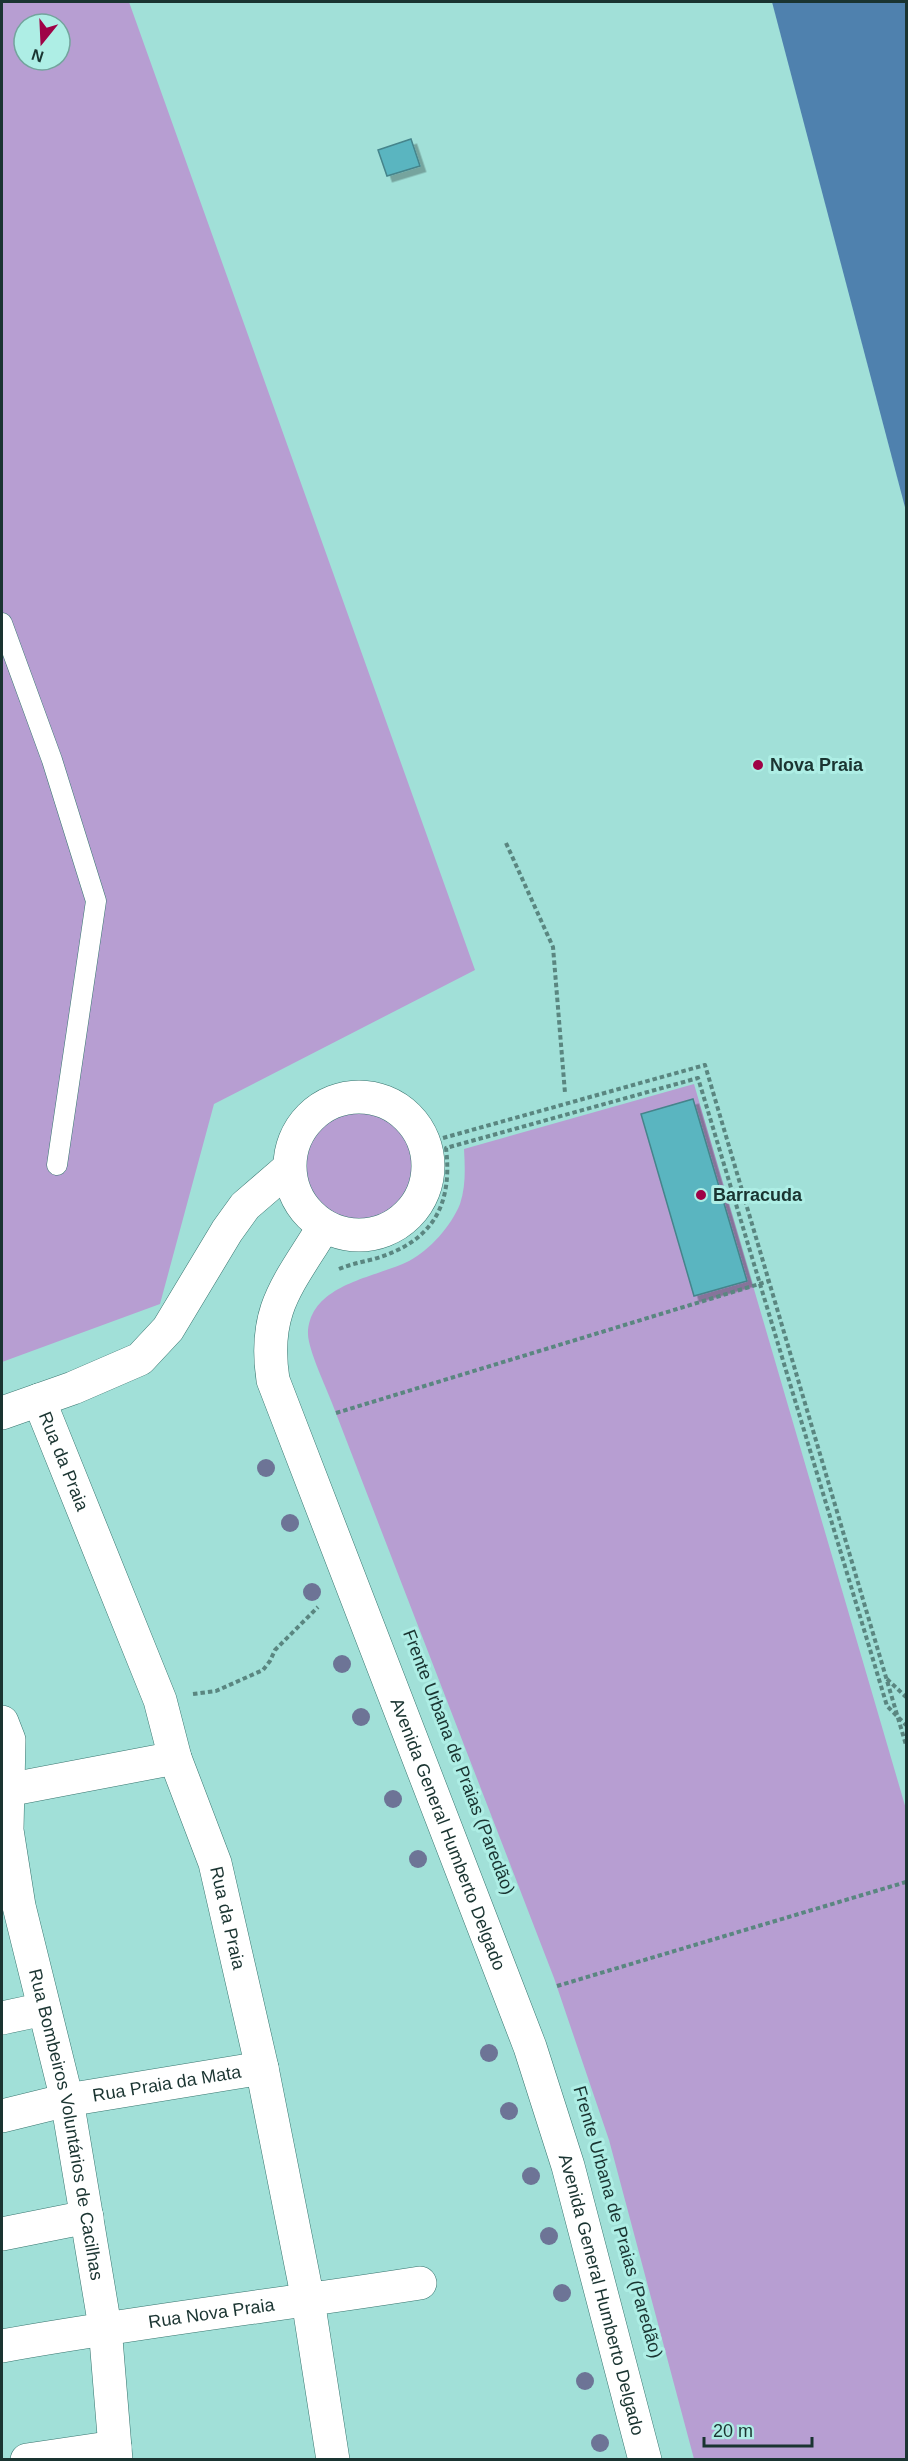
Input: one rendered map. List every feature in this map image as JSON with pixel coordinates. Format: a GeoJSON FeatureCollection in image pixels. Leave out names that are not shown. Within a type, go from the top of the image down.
{"type":"FeatureCollection","features":[{"type":"Feature","properties":{"kind":"street"},"geometry":{"type":"LineString","coordinates":[[355,1097],[377,1099],[396,1107],[418,1131],[423,1140],[428,1161],[426,1183],[418,1202],[404,1218],[386,1230],[366,1235],[344,1234],[324,1226],[310,1216],[299,1201],[292,1185],[289,1168],[291,1146],[301,1127],[315,1111],[334,1101],[355,1097]]}},
{"type":"Feature","properties":{"kind":"street"},"geometry":{"type":"LineString","coordinates":[[2,1413],[132,1363],[156,1343],[168,1329],[227,1231],[245,1206],[289,1168]]}},
{"type":"Feature","properties":{"kind":"street","name":"Avenida General Humberto Delgado"},"geometry":{"type":"LineString","coordinates":[[324,1226],[284,1290],[275,1309],[269,1354],[273,1380],[530,2047],[568,2166],[645,2460]]}},
{"type":"Feature","properties":{"kind":"street","name":"Rua da Praia"},"geometry":{"type":"LineString","coordinates":[[39,1400],[160,1700],[175,1758],[215,1863],[262,2068],[308,2300],[333,2460]]}},
{"type":"Feature","properties":{"kind":"street","name":"Rua Bombeiros Voluntários de Cacilhas"},"geometry":{"type":"LineString","coordinates":[[2,1722],[9,1740],[5,1790],[10,1908],[44,2009],[68,2100],[105,2327],[115,2453]]}},
{"type":"Feature","properties":{"kind":"street"},"geometry":{"type":"LineString","coordinates":[[5,1790],[175,1758]]}},
{"type":"Feature","properties":{"kind":"street"},"geometry":{"type":"LineString","coordinates":[[2,2018],[44,2009]]}},
{"type":"Feature","properties":{"kind":"street","name":"Rua Praia da Mata"},"geometry":{"type":"LineString","coordinates":[[2,2116],[68,2100],[262,2068]]}},
{"type":"Feature","properties":{"kind":"street"},"geometry":{"type":"LineString","coordinates":[[2,2234],[87,2217]]}},
{"type":"Feature","properties":{"kind":"street","name":"Rua Nova Praia"},"geometry":{"type":"LineString","coordinates":[[2,2346],[105,2327],[420,2283]]}},
{"type":"Feature","properties":{"kind":"street"},"geometry":{"type":"LineString","coordinates":[[27,2460],[115,2453]]}},
{"type":"Feature","properties":{"kind":"lane"},"geometry":{"type":"LineString","coordinates":[[2,623],[52,760],[96,901],[57,1165]]}},
{"type":"Feature","properties":{"kind":"path"},"geometry":{"type":"LineString","coordinates":[[506,843],[553,948],[565,1093]]}},
{"type":"Feature","properties":{"kind":"path"},"geometry":{"type":"LineString","coordinates":[[443,1138],[705,1065],[906,1745]]}},
{"type":"Feature","properties":{"kind":"path"},"geometry":{"type":"LineString","coordinates":[[332,1274],[355,1262],[374,1259],[402,1248],[421,1235],[435,1218],[446,1197],[449,1173],[446,1148],[698,1078],[887,1706],[906,1725]]}},
{"type":"Feature","properties":{"kind":"path"},"geometry":{"type":"LineString","coordinates":[[336,1413],[769,1281]]}},
{"type":"Feature","properties":{"kind":"path"},"geometry":{"type":"LineString","coordinates":[[160,1700],[216,1690],[257,1674],[270,1661],[275,1650],[318,1607]]}},
{"type":"Feature","properties":{"kind":"path"},"geometry":{"type":"LineString","coordinates":[[887,1679],[906,1697]]}},
{"type":"Feature","properties":{"kind":"path"},"geometry":{"type":"LineString","coordinates":[[557,1986],[906,1882]]}},
{"type":"Feature","properties":{"kind":"shaded area"},"geometry":{"type":"Polygon","coordinates":[[[2,2],[129,2],[475,970],[214,1104],[160,1304],[2,1362],[2,2]]]}},
{"type":"Feature","properties":{"kind":"shaded area"},"geometry":{"type":"Polygon","coordinates":[[[694,1084],[906,1809],[906,2459],[694,2459],[609,2140],[554,1978],[309,1341],[311,1317],[319,1304],[331,1293],[362,1278],[409,1261],[425,1251],[445,1229],[462,1197],[465,1176],[464,1149],[694,1084]]]}},
{"type":"Feature","properties":{"kind":"shaded area"},"geometry":{"type":"Polygon","coordinates":[[[358,1112],[379,1116],[396,1128],[408,1145],[412,1166],[408,1187],[396,1204],[379,1216],[358,1220],[337,1216],[320,1204],[308,1187],[304,1166],[308,1145],[320,1128],[337,1116],[358,1112]]]}},
{"type":"Feature","properties":{"kind":"water"},"geometry":{"type":"Polygon","coordinates":[[[772,2],[906,2],[906,511],[772,2]]]}},
{"type":"Feature","properties":{"kind":"building"},"geometry":{"type":"Polygon","coordinates":[[[411,139],[420,166],[387,176],[378,150],[411,139]]]}},
{"type":"Feature","properties":{"kind":"building"},"geometry":{"type":"Polygon","coordinates":[[[693,1099],[747,1281],[694,1296],[641,1114],[693,1099]]]}},
{"type":"Feature","properties":{"kind":"place","name":"Nova Praia"},"geometry":{"type":"Point","coordinates":[758,765]}},
{"type":"Feature","properties":{"kind":"place","name":"Barracuda"},"geometry":{"type":"Point","coordinates":[701,1195]}}]}
